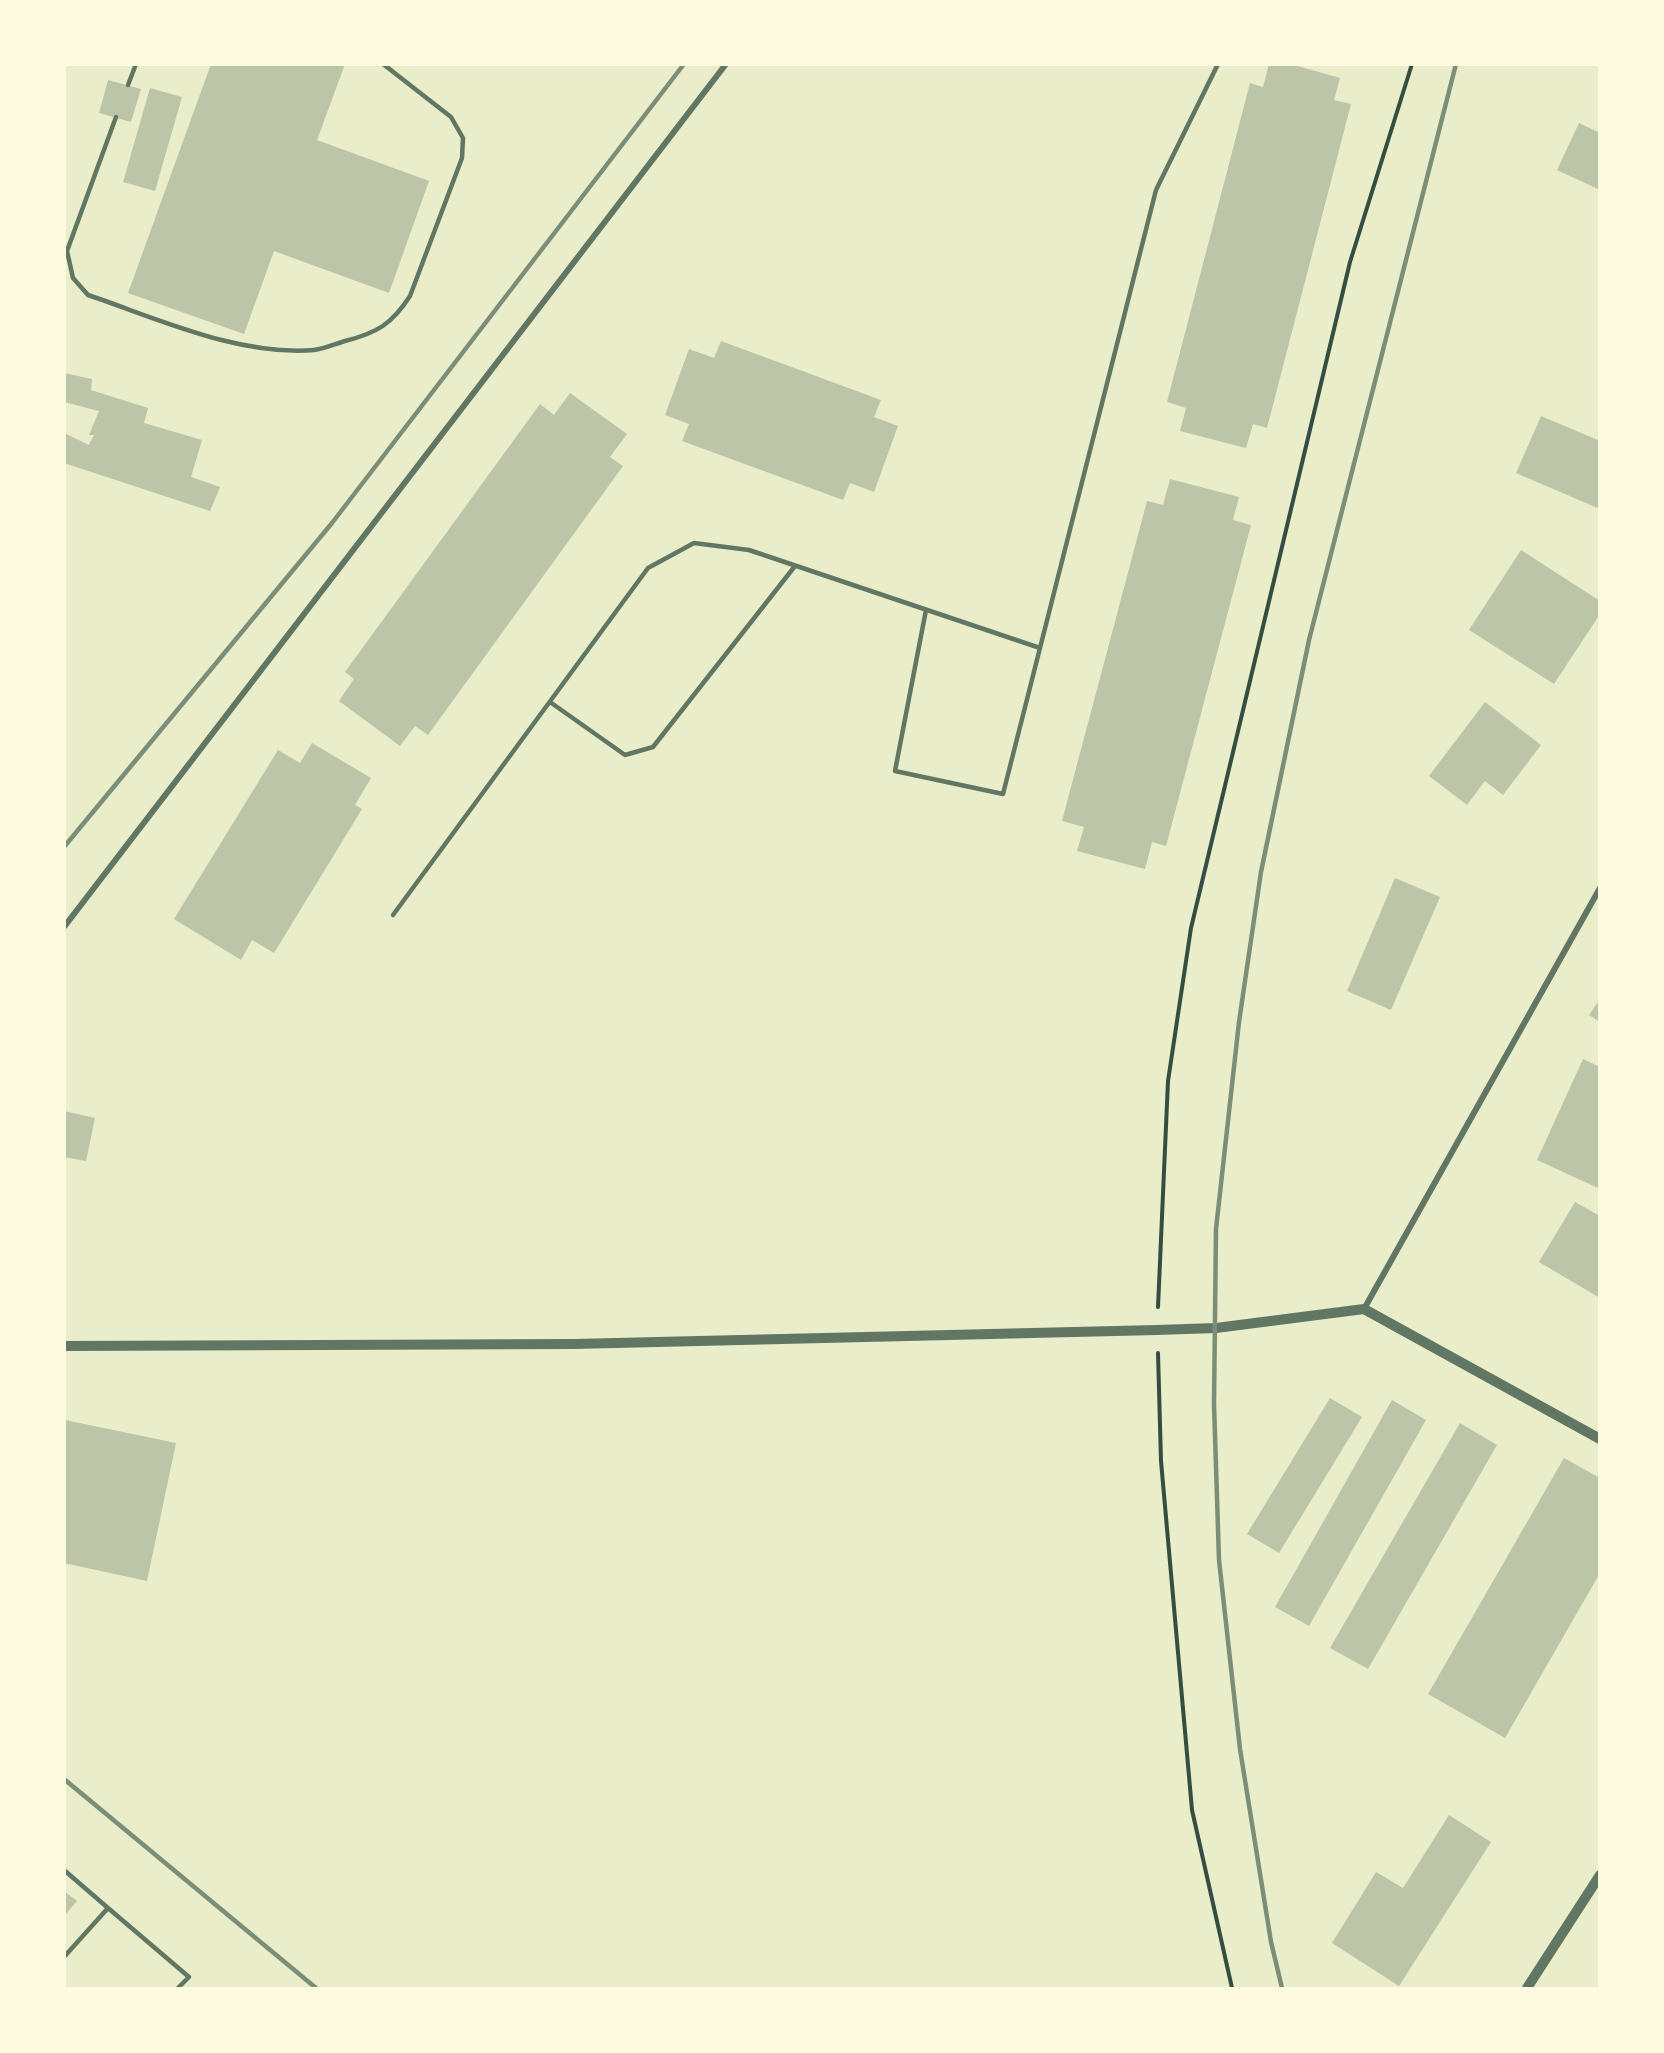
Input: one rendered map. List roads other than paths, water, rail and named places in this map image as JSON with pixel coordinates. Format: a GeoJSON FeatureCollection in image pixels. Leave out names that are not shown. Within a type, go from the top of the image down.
{"type":"FeatureCollection","features":[{"type":"Feature","properties":{"kind":"street"},"geometry":{"type":"LineString","coordinates":[[64,927],[726,64]]}},
{"type":"Feature","properties":{"kind":"street"},"geometry":{"type":"LineString","coordinates":[[1364,1309],[1599,888]]}},
{"type":"Feature","properties":{"kind":"street"},"geometry":{"type":"LineString","coordinates":[[64,1346],[574,1344],[1157,1330],[1216,1328],[1364,1309],[1599,1439]]}},
{"type":"Feature","properties":{"kind":"street"},"geometry":{"type":"LineString","coordinates":[[1527,1989],[1599,1875]]}},
{"type":"Feature","properties":{"kind":"lane"},"geometry":{"type":"LineString","coordinates":[[128,85],[136,64]]}},
{"type":"Feature","properties":{"kind":"lane"},"geometry":{"type":"LineString","coordinates":[[116,117],[66,251],[73,278],[88,295],[233,344],[262,350],[315,350],[364,336],[384,326],[399,313],[410,296],[462,158],[463,138],[451,117],[383,64]]}},
{"type":"Feature","properties":{"kind":"lane"},"geometry":{"type":"LineString","coordinates":[[926,610],[895,771],[1003,795],[1156,190],[1218,64]]}},
{"type":"Feature","properties":{"kind":"lane"},"geometry":{"type":"LineString","coordinates":[[393,915],[648,568],[694,543],[749,550],[1040,648]]}},
{"type":"Feature","properties":{"kind":"lane"},"geometry":{"type":"LineString","coordinates":[[550,702],[626,755],[653,747],[795,566]]}},
{"type":"Feature","properties":{"kind":"lane"},"geometry":{"type":"LineString","coordinates":[[64,1870],[189,1977],[178,1989]]}},
{"type":"Feature","properties":{"kind":"lane"},"geometry":{"type":"LineString","coordinates":[[64,1957],[108,1908]]}},
{"type":"Feature","properties":{"kind":"railway"},"geometry":{"type":"LineString","coordinates":[[64,847],[332,523],[684,64]]}},
{"type":"Feature","properties":{"kind":"railway"},"geometry":{"type":"LineString","coordinates":[[1282,1988],[1271,1942],[1240,1749],[1219,1560],[1214,1404],[1216,1229],[1239,1022],[1261,872],[1309,640],[1456,64]]}},
{"type":"Feature","properties":{"kind":"railway"},"geometry":{"type":"LineString","coordinates":[[64,1779],[316,1988]]}}]}
